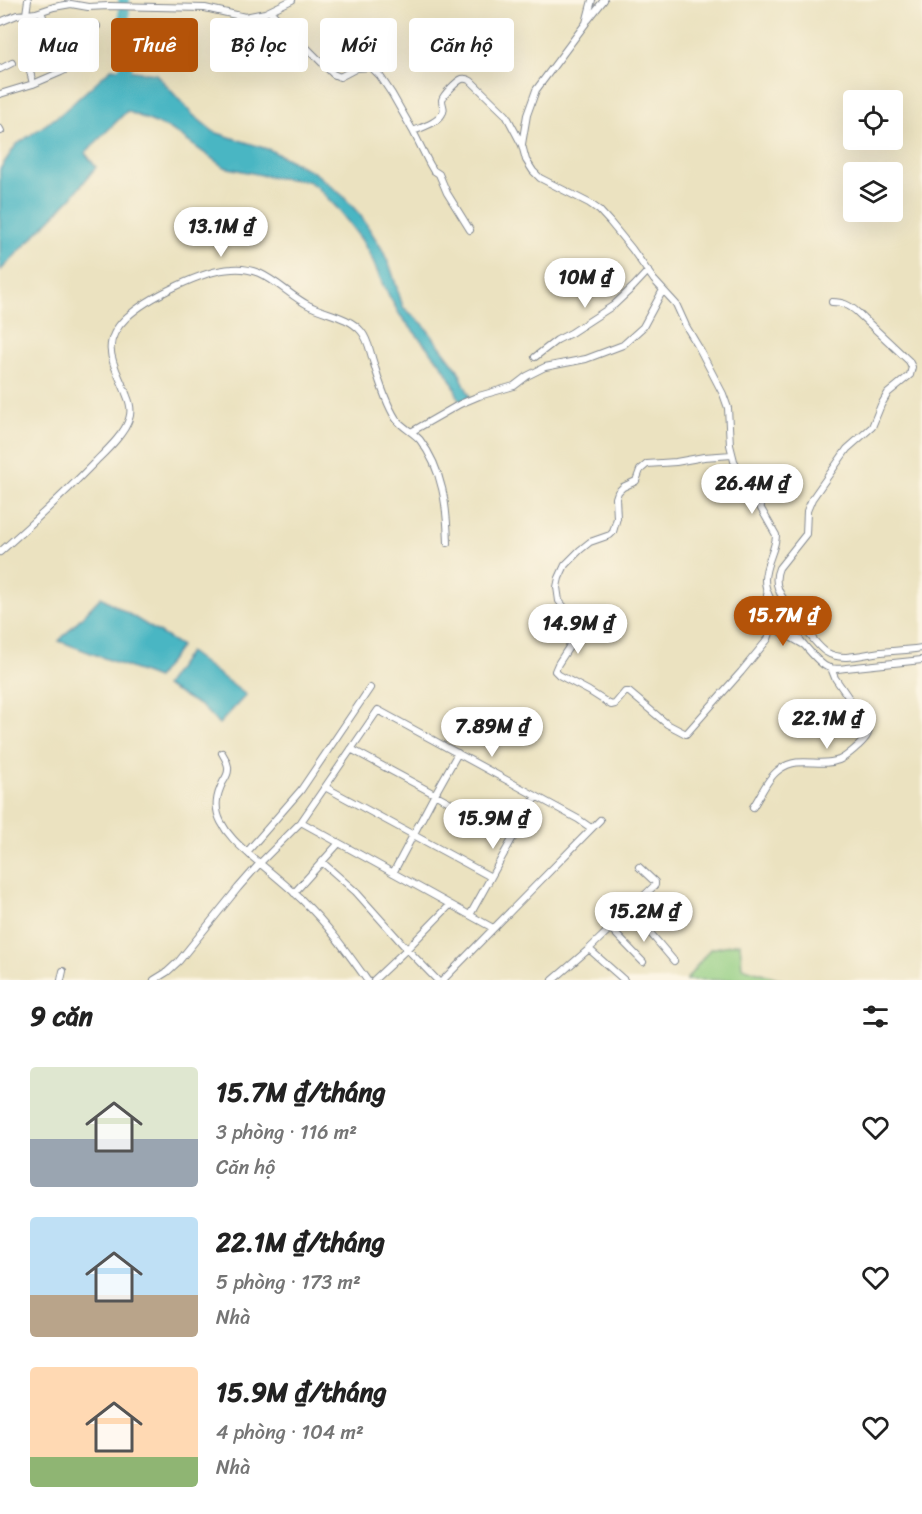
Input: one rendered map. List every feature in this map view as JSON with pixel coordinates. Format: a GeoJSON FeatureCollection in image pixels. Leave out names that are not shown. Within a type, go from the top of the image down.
{"type":"FeatureCollection","features":[{"type":"Feature","properties":{"kind":"street"},"geometry":{"type":"LineString","coordinates":[[26,14],[28,0]]}},
{"type":"Feature","properties":{"kind":"street"},"geometry":{"type":"LineString","coordinates":[[0,22],[17,15],[41,12],[71,2],[88,7],[206,8],[245,17],[265,13],[292,0]]}},
{"type":"Feature","properties":{"kind":"street"},"geometry":{"type":"LineString","coordinates":[[586,23],[592,0]]}},
{"type":"Feature","properties":{"kind":"street"},"geometry":{"type":"LineString","coordinates":[[522,145],[527,115],[536,90],[604,0]]}},
{"type":"Feature","properties":{"kind":"street"},"geometry":{"type":"LineString","coordinates":[[270,11],[333,74],[340,77],[357,68],[371,68],[380,76],[470,230]]}},
{"type":"Feature","properties":{"kind":"street"},"geometry":{"type":"LineString","coordinates":[[41,12],[44,18]]}},
{"type":"Feature","properties":{"kind":"street"},"geometry":{"type":"LineString","coordinates":[[0,69],[12,63]]}},
{"type":"Feature","properties":{"kind":"street"},"geometry":{"type":"LineString","coordinates":[[30,72],[33,84]]}},
{"type":"Feature","properties":{"kind":"street"},"geometry":{"type":"LineString","coordinates":[[0,94],[28,87],[62,72]]}},
{"type":"Feature","properties":{"kind":"street"},"geometry":{"type":"LineString","coordinates":[[413,131],[440,117],[444,109],[442,99],[444,96],[460,80],[467,79],[506,116],[522,145],[526,160],[540,178],[599,210],[676,304],[720,387],[728,408],[732,455],[775,530],[778,557],[776,582],[779,592],[799,621],[825,651],[835,656],[922,648]]}},
{"type":"Feature","properties":{"kind":"street"},"geometry":{"type":"LineString","coordinates":[[0,552],[47,510],[109,448],[126,425],[130,417],[130,403],[111,355],[112,340],[119,326],[128,316],[165,292],[214,272],[232,268],[257,272],[267,277],[310,306],[351,322],[365,336],[396,418],[403,427],[421,441],[442,485],[448,515],[448,543]]}},
{"type":"Feature","properties":{"kind":"street"},"geometry":{"type":"LineString","coordinates":[[535,357],[557,340],[572,333],[614,305],[648,271]]}},
{"type":"Feature","properties":{"kind":"street"},"geometry":{"type":"LineString","coordinates":[[411,432],[460,404],[478,396],[514,386],[545,367],[586,359],[623,345],[643,327],[663,290]]}},
{"type":"Feature","properties":{"kind":"street"},"geometry":{"type":"LineString","coordinates":[[732,455],[648,464],[640,470],[636,481],[618,492],[617,513],[610,536],[584,546],[565,565],[559,578],[559,601],[575,623],[571,642],[555,671],[611,705],[615,705],[625,692],[628,692],[667,724],[687,734],[770,635],[765,573],[778,557],[805,536],[810,502],[852,443],[872,427],[891,390],[910,375],[912,370],[912,364],[849,306],[841,302],[832,302]]}},
{"type":"Feature","properties":{"kind":"street"},"geometry":{"type":"LineString","coordinates":[[767,592],[773,604],[805,645],[821,663],[831,668],[922,660]]}},
{"type":"Feature","properties":{"kind":"street"},"geometry":{"type":"LineString","coordinates":[[771,626],[805,645]]}},
{"type":"Feature","properties":{"kind":"street"},"geometry":{"type":"LineString","coordinates":[[753,807],[772,776],[782,767],[802,761],[838,760],[854,750],[866,738],[869,727],[835,678],[831,668]]}},
{"type":"Feature","properties":{"kind":"street"},"geometry":{"type":"LineString","coordinates":[[247,852],[301,790],[370,688]]}},
{"type":"Feature","properties":{"kind":"street"},"geometry":{"type":"LineString","coordinates":[[154,980],[178,961],[260,863],[301,822],[378,710],[591,828]]}},
{"type":"Feature","properties":{"kind":"street"},"geometry":{"type":"LineString","coordinates":[[351,749],[514,837]]}},
{"type":"Feature","properties":{"kind":"street"},"geometry":{"type":"LineString","coordinates":[[222,753],[228,770],[216,797],[221,823],[228,834],[328,927],[367,980]]}},
{"type":"Feature","properties":{"kind":"street"},"geometry":{"type":"LineString","coordinates":[[393,873],[458,753]]}},
{"type":"Feature","properties":{"kind":"street"},"geometry":{"type":"LineString","coordinates":[[325,787],[491,877]]}},
{"type":"Feature","properties":{"kind":"street"},"geometry":{"type":"LineString","coordinates":[[470,915],[536,796]]}},
{"type":"Feature","properties":{"kind":"street"},"geometry":{"type":"LineString","coordinates":[[442,980],[600,820]]}},
{"type":"Feature","properties":{"kind":"street"},"geometry":{"type":"LineString","coordinates":[[301,822],[493,928]]}},
{"type":"Feature","properties":{"kind":"street"},"geometry":{"type":"LineString","coordinates":[[294,893],[339,843]]}},
{"type":"Feature","properties":{"kind":"street"},"geometry":{"type":"LineString","coordinates":[[322,862],[356,891],[437,980]]}},
{"type":"Feature","properties":{"kind":"street"},"geometry":{"type":"LineString","coordinates":[[559,979],[656,884],[639,867]]}},
{"type":"Feature","properties":{"kind":"street"},"geometry":{"type":"LineString","coordinates":[[374,980],[450,904]]}},
{"type":"Feature","properties":{"kind":"street"},"geometry":{"type":"LineString","coordinates":[[630,909],[674,961]]}},
{"type":"Feature","properties":{"kind":"street"},"geometry":{"type":"LineString","coordinates":[[610,928],[643,962]]}},
{"type":"Feature","properties":{"kind":"street"},"geometry":{"type":"LineString","coordinates":[[589,949],[624,980]]}},
{"type":"Feature","properties":{"kind":"street"},"geometry":{"type":"LineString","coordinates":[[61,980],[63,971]]}},
{"type":"Feature","properties":{"kind":"green space"},"geometry":{"type":"Polygon","coordinates":[[[740,943],[742,967],[783,980],[686,980],[710,949],[740,943]]]}},
{"type":"Feature","properties":{"kind":"water"},"geometry":{"type":"Polygon","coordinates":[[[111,69],[111,72],[156,74],[193,115],[214,132],[270,150],[315,173],[343,196],[361,216],[382,249],[403,307],[423,324],[458,370],[470,397],[460,402],[442,365],[400,315],[361,239],[318,188],[308,181],[271,177],[224,167],[172,130],[127,111],[85,153],[96,167],[72,197],[0,271],[0,169],[16,145],[61,114],[111,69]]]}},
{"type":"Feature","properties":{"kind":"water"},"geometry":{"type":"Polygon","coordinates":[[[101,597],[181,646],[157,678],[59,641],[101,597]]]}},
{"type":"Feature","properties":{"kind":"water"},"geometry":{"type":"Polygon","coordinates":[[[189,652],[246,695],[219,724],[201,706],[165,686],[189,652]]]}},
{"type":"Feature","properties":{"kind":"waterway"},"geometry":{"type":"LineString","coordinates":[[116,81],[130,61],[124,30],[124,0]]}}]}
